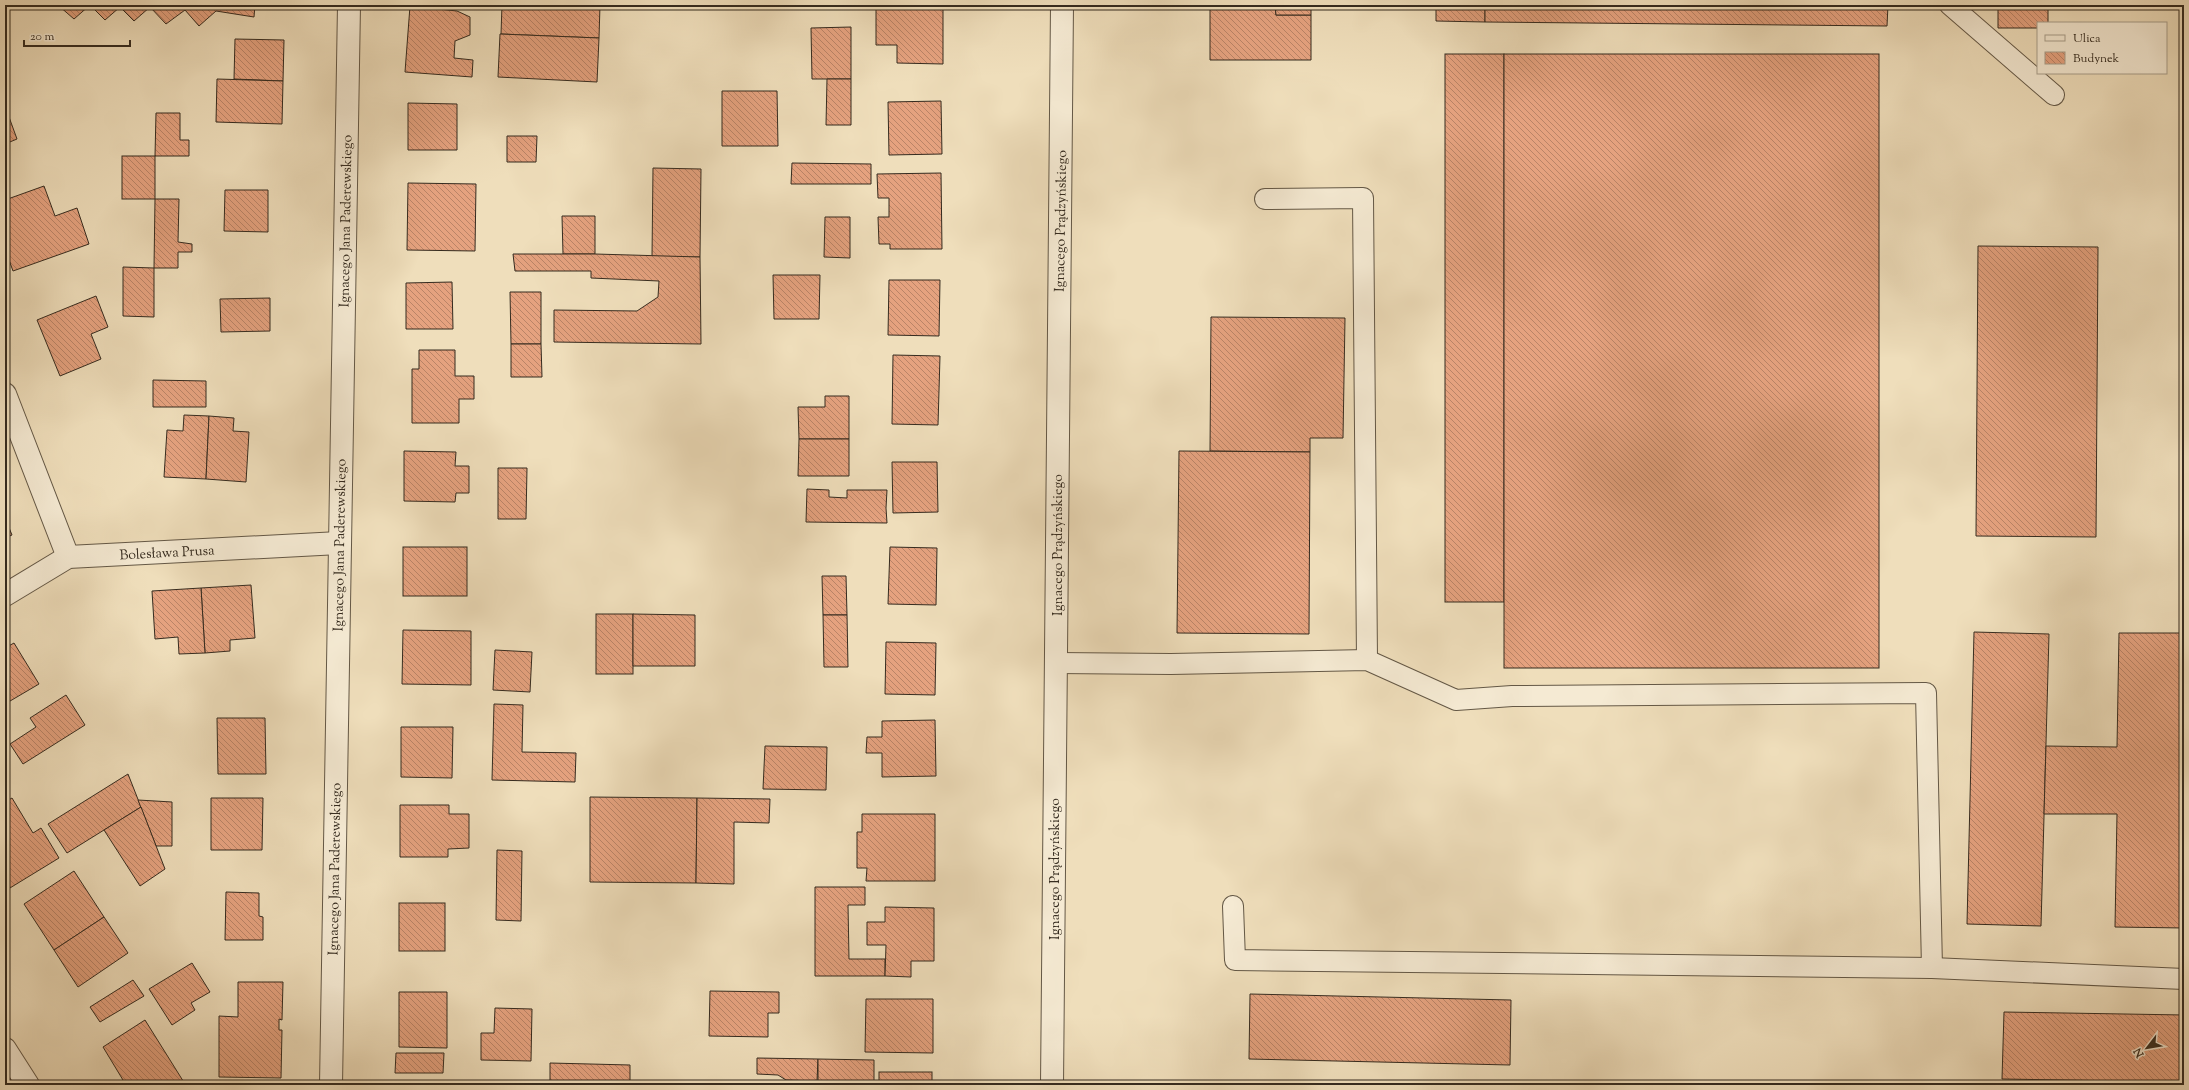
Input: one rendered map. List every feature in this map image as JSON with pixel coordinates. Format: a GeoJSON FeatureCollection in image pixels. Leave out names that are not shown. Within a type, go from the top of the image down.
{"type":"FeatureCollection","features":[{"type":"Feature","properties":{"kind":"street","name":"Ignacego Jana Paderewskiego"},"geometry":{"type":"LineString","coordinates":[[332,1085],[339,543],[349,5]]}},
{"type":"Feature","properties":{"kind":"street","name":"Ignacego Prądzyńskiego"},"geometry":{"type":"LineString","coordinates":[[1052,1085],[1062,5]]}},
{"type":"Feature","properties":{"kind":"street"},"geometry":{"type":"LineString","coordinates":[[5,394],[68,557]]}},
{"type":"Feature","properties":{"kind":"street","name":"Bolesława Prusa"},"geometry":{"type":"LineString","coordinates":[[5,594],[68,557],[339,543]]}},
{"type":"Feature","properties":{"kind":"street"},"geometry":{"type":"LineString","coordinates":[[5,1049],[28,1085]]}},
{"type":"Feature","properties":{"kind":"lane"},"geometry":{"type":"LineString","coordinates":[[1950,5],[2054,95]]}},
{"type":"Feature","properties":{"kind":"lane"},"geometry":{"type":"LineString","coordinates":[[1265,199],[1363,198],[1367,660]]}},
{"type":"Feature","properties":{"kind":"lane"},"geometry":{"type":"LineString","coordinates":[[1056,663],[1171,664],[1367,660],[1456,700],[1512,696],[1926,693],[1932,968]]}},
{"type":"Feature","properties":{"kind":"lane"},"geometry":{"type":"LineString","coordinates":[[1233,906],[1235,960],[1932,968],[2184,979]]}},
{"type":"Feature","properties":{"kind":"building"},"geometry":{"type":"Polygon","coordinates":[[[90,5],[255,5],[254,17],[216,11],[199,26],[185,10],[166,24],[150,7],[134,21],[120,7],[105,20],[90,5]]]}},
{"type":"Feature","properties":{"kind":"building"},"geometry":{"type":"Polygon","coordinates":[[[90,5],[74,19],[59,6],[36,6],[90,5]]]}},
{"type":"Feature","properties":{"kind":"building"},"geometry":{"type":"Polygon","coordinates":[[[502,5],[600,5],[599,38],[501,34],[502,5]]]}},
{"type":"Feature","properties":{"kind":"building"},"geometry":{"type":"Polygon","coordinates":[[[1210,5],[1275,5],[1276,15],[1311,15],[1311,60],[1210,60],[1210,5]]]}},
{"type":"Feature","properties":{"kind":"building"},"geometry":{"type":"Polygon","coordinates":[[[1275,5],[1311,5],[1311,15],[1276,15],[1275,5]]]}},
{"type":"Feature","properties":{"kind":"building"},"geometry":{"type":"Polygon","coordinates":[[[1436,5],[1485,5],[1485,22],[1436,21],[1436,5]]]}},
{"type":"Feature","properties":{"kind":"building"},"geometry":{"type":"Polygon","coordinates":[[[1485,5],[1888,5],[1887,26],[1485,22],[1485,5]]]}},
{"type":"Feature","properties":{"kind":"building"},"geometry":{"type":"Polygon","coordinates":[[[1998,5],[2048,5],[2048,22],[2037,22],[2037,28],[1998,28],[1998,5]]]}},
{"type":"Feature","properties":{"kind":"building"},"geometry":{"type":"Polygon","coordinates":[[[410,6],[457,11],[470,17],[470,35],[455,41],[454,58],[473,60],[472,77],[405,72],[410,6]]]}},
{"type":"Feature","properties":{"kind":"building"},"geometry":{"type":"Polygon","coordinates":[[[876,8],[943,9],[943,64],[897,63],[897,45],[876,45],[876,8]]]}},
{"type":"Feature","properties":{"kind":"building"},"geometry":{"type":"Polygon","coordinates":[[[851,27],[851,79],[812,79],[811,28],[851,27]]]}},
{"type":"Feature","properties":{"kind":"building"},"geometry":{"type":"Polygon","coordinates":[[[500,34],[599,38],[597,82],[498,77],[500,34]]]}},
{"type":"Feature","properties":{"kind":"building"},"geometry":{"type":"Polygon","coordinates":[[[235,39],[284,40],[283,81],[234,79],[235,39]]]}},
{"type":"Feature","properties":{"kind":"building"},"geometry":{"type":"Polygon","coordinates":[[[1445,54],[1504,54],[1504,602],[1445,602],[1445,54]]]}},
{"type":"Feature","properties":{"kind":"building"},"geometry":{"type":"Polygon","coordinates":[[[1504,54],[1879,54],[1879,668],[1504,668],[1504,54]]]}},
{"type":"Feature","properties":{"kind":"building"},"geometry":{"type":"Polygon","coordinates":[[[217,79],[283,81],[282,124],[216,122],[217,79]]]}},
{"type":"Feature","properties":{"kind":"building"},"geometry":{"type":"Polygon","coordinates":[[[827,79],[851,79],[851,125],[826,125],[827,79]]]}},
{"type":"Feature","properties":{"kind":"building"},"geometry":{"type":"Polygon","coordinates":[[[722,91],[777,91],[778,146],[722,146],[722,91]]]}},
{"type":"Feature","properties":{"kind":"building"},"geometry":{"type":"Polygon","coordinates":[[[941,101],[942,154],[889,155],[888,102],[941,101]]]}},
{"type":"Feature","properties":{"kind":"building"},"geometry":{"type":"Polygon","coordinates":[[[408,103],[457,104],[457,150],[408,150],[408,103]]]}},
{"type":"Feature","properties":{"kind":"building"},"geometry":{"type":"Polygon","coordinates":[[[5,106],[17,139],[5,144],[5,106]]]}},
{"type":"Feature","properties":{"kind":"building"},"geometry":{"type":"Polygon","coordinates":[[[156,113],[180,113],[180,140],[189,140],[189,156],[155,156],[156,113]]]}},
{"type":"Feature","properties":{"kind":"building"},"geometry":{"type":"Polygon","coordinates":[[[507,136],[537,136],[536,162],[507,162],[507,136]]]}},
{"type":"Feature","properties":{"kind":"building"},"geometry":{"type":"Polygon","coordinates":[[[122,156],[155,156],[155,199],[122,199],[122,156]]]}},
{"type":"Feature","properties":{"kind":"building"},"geometry":{"type":"Polygon","coordinates":[[[792,163],[871,164],[871,184],[791,184],[792,163]]]}},
{"type":"Feature","properties":{"kind":"building"},"geometry":{"type":"Polygon","coordinates":[[[653,168],[701,169],[700,257],[652,257],[653,168]]]}},
{"type":"Feature","properties":{"kind":"building"},"geometry":{"type":"Polygon","coordinates":[[[941,173],[942,249],[890,249],[890,244],[879,244],[878,217],[889,217],[889,198],[878,198],[877,174],[941,173]]]}},
{"type":"Feature","properties":{"kind":"building"},"geometry":{"type":"Polygon","coordinates":[[[408,183],[476,184],[475,251],[407,250],[408,183]]]}},
{"type":"Feature","properties":{"kind":"building"},"geometry":{"type":"Polygon","coordinates":[[[44,186],[55,216],[77,208],[89,244],[13,271],[5,249],[5,200],[44,186]]]}},
{"type":"Feature","properties":{"kind":"building"},"geometry":{"type":"Polygon","coordinates":[[[225,190],[268,190],[268,232],[224,231],[225,190]]]}},
{"type":"Feature","properties":{"kind":"building"},"geometry":{"type":"Polygon","coordinates":[[[155,199],[179,199],[178,242],[192,244],[192,252],[178,252],[178,268],[154,268],[155,199]]]}},
{"type":"Feature","properties":{"kind":"building"},"geometry":{"type":"Polygon","coordinates":[[[562,216],[595,216],[595,254],[563,254],[562,216]]]}},
{"type":"Feature","properties":{"kind":"building"},"geometry":{"type":"Polygon","coordinates":[[[825,217],[850,217],[850,258],[824,257],[825,217]]]}},
{"type":"Feature","properties":{"kind":"building"},"geometry":{"type":"Polygon","coordinates":[[[1978,246],[2098,247],[2096,537],[1976,536],[1978,246]]]}},
{"type":"Feature","properties":{"kind":"building"},"geometry":{"type":"Polygon","coordinates":[[[513,254],[595,254],[700,257],[701,344],[554,342],[554,310],[637,311],[658,297],[659,281],[591,278],[591,271],[515,271],[513,254]]]}},
{"type":"Feature","properties":{"kind":"building"},"geometry":{"type":"Polygon","coordinates":[[[123,267],[154,268],[154,317],[123,316],[123,267]]]}},
{"type":"Feature","properties":{"kind":"building"},"geometry":{"type":"Polygon","coordinates":[[[773,275],[820,275],[819,319],[774,319],[773,275]]]}},
{"type":"Feature","properties":{"kind":"building"},"geometry":{"type":"Polygon","coordinates":[[[889,280],[940,280],[939,336],[888,335],[889,280]]]}},
{"type":"Feature","properties":{"kind":"building"},"geometry":{"type":"Polygon","coordinates":[[[452,282],[453,329],[406,329],[406,283],[452,282]]]}},
{"type":"Feature","properties":{"kind":"building"},"geometry":{"type":"Polygon","coordinates":[[[510,292],[541,292],[541,344],[511,344],[510,292]]]}},
{"type":"Feature","properties":{"kind":"building"},"geometry":{"type":"Polygon","coordinates":[[[96,296],[108,327],[91,334],[101,359],[60,376],[37,320],[96,296]]]}},
{"type":"Feature","properties":{"kind":"building"},"geometry":{"type":"Polygon","coordinates":[[[270,298],[270,331],[221,332],[220,299],[270,298]]]}},
{"type":"Feature","properties":{"kind":"building"},"geometry":{"type":"Polygon","coordinates":[[[1211,317],[1345,318],[1343,438],[1310,438],[1310,452],[1210,451],[1211,317]]]}},
{"type":"Feature","properties":{"kind":"building"},"geometry":{"type":"Polygon","coordinates":[[[511,344],[541,344],[542,377],[511,377],[511,344]]]}},
{"type":"Feature","properties":{"kind":"building"},"geometry":{"type":"Polygon","coordinates":[[[419,350],[455,350],[455,376],[474,376],[474,399],[459,399],[459,423],[412,423],[412,369],[419,369],[419,350]]]}},
{"type":"Feature","properties":{"kind":"building"},"geometry":{"type":"Polygon","coordinates":[[[893,355],[940,356],[938,425],[892,424],[893,355]]]}},
{"type":"Feature","properties":{"kind":"building"},"geometry":{"type":"Polygon","coordinates":[[[153,380],[206,381],[206,407],[153,407],[153,380]]]}},
{"type":"Feature","properties":{"kind":"building"},"geometry":{"type":"Polygon","coordinates":[[[825,396],[849,396],[849,439],[799,439],[798,407],[825,407],[825,396]]]}},
{"type":"Feature","properties":{"kind":"building"},"geometry":{"type":"Polygon","coordinates":[[[184,415],[209,416],[206,479],[164,477],[167,430],[183,431],[184,415]]]}},
{"type":"Feature","properties":{"kind":"building"},"geometry":{"type":"Polygon","coordinates":[[[209,416],[234,418],[233,431],[249,432],[246,482],[206,479],[209,416]]]}},
{"type":"Feature","properties":{"kind":"building"},"geometry":{"type":"Polygon","coordinates":[[[799,439],[849,439],[849,476],[798,476],[799,439]]]}},
{"type":"Feature","properties":{"kind":"building"},"geometry":{"type":"Polygon","coordinates":[[[404,451],[456,452],[455,466],[469,466],[469,493],[456,493],[455,502],[404,501],[404,451]]]}},
{"type":"Feature","properties":{"kind":"building"},"geometry":{"type":"Polygon","coordinates":[[[1179,451],[1310,452],[1309,634],[1177,633],[1179,451]]]}},
{"type":"Feature","properties":{"kind":"building"},"geometry":{"type":"Polygon","coordinates":[[[892,462],[937,462],[938,512],[893,513],[892,462]]]}},
{"type":"Feature","properties":{"kind":"building"},"geometry":{"type":"Polygon","coordinates":[[[498,468],[527,468],[526,519],[498,519],[498,468]]]}},
{"type":"Feature","properties":{"kind":"building"},"geometry":{"type":"Polygon","coordinates":[[[807,489],[829,490],[829,497],[847,498],[847,490],[887,490],[887,523],[806,522],[807,489]]]}},
{"type":"Feature","properties":{"kind":"building"},"geometry":{"type":"Polygon","coordinates":[[[5,518],[12,535],[5,538],[5,518]]]}},
{"type":"Feature","properties":{"kind":"building"},"geometry":{"type":"Polygon","coordinates":[[[403,547],[467,547],[467,596],[403,596],[403,547]]]}},
{"type":"Feature","properties":{"kind":"building"},"geometry":{"type":"Polygon","coordinates":[[[890,547],[937,548],[936,605],[888,604],[890,547]]]}},
{"type":"Feature","properties":{"kind":"building"},"geometry":{"type":"Polygon","coordinates":[[[822,576],[846,576],[847,615],[823,615],[822,576]]]}},
{"type":"Feature","properties":{"kind":"building"},"geometry":{"type":"Polygon","coordinates":[[[251,585],[255,638],[230,640],[230,651],[205,653],[201,588],[251,585]]]}},
{"type":"Feature","properties":{"kind":"building"},"geometry":{"type":"Polygon","coordinates":[[[201,588],[205,653],[179,654],[178,637],[155,639],[152,591],[201,588]]]}},
{"type":"Feature","properties":{"kind":"building"},"geometry":{"type":"Polygon","coordinates":[[[596,614],[633,614],[633,674],[596,674],[596,614]]]}},
{"type":"Feature","properties":{"kind":"building"},"geometry":{"type":"Polygon","coordinates":[[[633,614],[695,615],[695,666],[633,666],[633,614]]]}},
{"type":"Feature","properties":{"kind":"building"},"geometry":{"type":"Polygon","coordinates":[[[823,615],[847,615],[848,667],[824,667],[823,615]]]}},
{"type":"Feature","properties":{"kind":"building"},"geometry":{"type":"Polygon","coordinates":[[[403,630],[471,631],[471,685],[402,684],[403,630]]]}},
{"type":"Feature","properties":{"kind":"building"},"geometry":{"type":"Polygon","coordinates":[[[1974,632],[2049,634],[2041,926],[1967,924],[1974,632]]]}},
{"type":"Feature","properties":{"kind":"building"},"geometry":{"type":"Polygon","coordinates":[[[2119,633],[2184,633],[2184,928],[2115,927],[2117,814],[2044,814],[2046,746],[2117,747],[2119,633]]]}},
{"type":"Feature","properties":{"kind":"building"},"geometry":{"type":"Polygon","coordinates":[[[886,642],[936,643],[935,695],[885,694],[886,642]]]}},
{"type":"Feature","properties":{"kind":"building"},"geometry":{"type":"Polygon","coordinates":[[[14,643],[39,684],[5,704],[5,648],[14,643]]]}},
{"type":"Feature","properties":{"kind":"building"},"geometry":{"type":"Polygon","coordinates":[[[495,650],[532,652],[530,692],[493,690],[495,650]]]}},
{"type":"Feature","properties":{"kind":"building"},"geometry":{"type":"Polygon","coordinates":[[[66,695],[85,725],[23,764],[10,744],[36,727],[30,718],[66,695]]]}},
{"type":"Feature","properties":{"kind":"building"},"geometry":{"type":"Polygon","coordinates":[[[494,704],[523,705],[522,752],[576,753],[575,782],[492,780],[494,704]]]}},
{"type":"Feature","properties":{"kind":"building"},"geometry":{"type":"Polygon","coordinates":[[[217,718],[265,718],[266,774],[218,774],[217,718]]]}},
{"type":"Feature","properties":{"kind":"building"},"geometry":{"type":"Polygon","coordinates":[[[935,720],[936,776],[882,777],[882,753],[866,753],[867,737],[882,737],[882,721],[935,720]]]}},
{"type":"Feature","properties":{"kind":"building"},"geometry":{"type":"Polygon","coordinates":[[[401,727],[453,727],[452,778],[401,777],[401,727]]]}},
{"type":"Feature","properties":{"kind":"building"},"geometry":{"type":"Polygon","coordinates":[[[765,746],[827,747],[826,790],[763,789],[765,746]]]}},
{"type":"Feature","properties":{"kind":"building"},"geometry":{"type":"Polygon","coordinates":[[[128,774],[141,807],[67,853],[48,824],[128,774]]]}},
{"type":"Feature","properties":{"kind":"building"},"geometry":{"type":"Polygon","coordinates":[[[590,797],[697,798],[696,883],[590,882],[590,797]]]}},
{"type":"Feature","properties":{"kind":"building"},"geometry":{"type":"Polygon","coordinates":[[[12,798],[33,833],[41,828],[59,858],[5,891],[5,802],[12,798]]]}},
{"type":"Feature","properties":{"kind":"building"},"geometry":{"type":"Polygon","coordinates":[[[211,798],[263,798],[262,850],[211,850],[211,798]]]}},
{"type":"Feature","properties":{"kind":"building"},"geometry":{"type":"Polygon","coordinates":[[[697,798],[770,799],[769,823],[734,822],[734,884],[696,883],[697,798]]]}},
{"type":"Feature","properties":{"kind":"building"},"geometry":{"type":"Polygon","coordinates":[[[138,800],[172,802],[172,846],[156,846],[138,800]]]}},
{"type":"Feature","properties":{"kind":"building"},"geometry":{"type":"Polygon","coordinates":[[[400,805],[449,805],[449,814],[469,814],[469,848],[448,849],[448,857],[400,857],[400,805]]]}},
{"type":"Feature","properties":{"kind":"building"},"geometry":{"type":"Polygon","coordinates":[[[141,807],[165,869],[140,886],[104,830],[141,807]]]}},
{"type":"Feature","properties":{"kind":"building"},"geometry":{"type":"Polygon","coordinates":[[[862,814],[935,814],[935,881],[866,881],[867,868],[857,868],[857,832],[862,832],[862,814]]]}},
{"type":"Feature","properties":{"kind":"building"},"geometry":{"type":"Polygon","coordinates":[[[497,850],[522,851],[521,921],[496,920],[497,850]]]}},
{"type":"Feature","properties":{"kind":"building"},"geometry":{"type":"Polygon","coordinates":[[[74,871],[104,917],[54,950],[24,904],[74,871]]]}},
{"type":"Feature","properties":{"kind":"building"},"geometry":{"type":"Polygon","coordinates":[[[815,887],[865,887],[865,905],[848,905],[849,959],[885,959],[885,976],[815,976],[815,887]]]}},
{"type":"Feature","properties":{"kind":"building"},"geometry":{"type":"Polygon","coordinates":[[[226,892],[259,893],[259,916],[263,917],[263,940],[225,940],[226,892]]]}},
{"type":"Feature","properties":{"kind":"building"},"geometry":{"type":"Polygon","coordinates":[[[399,903],[445,903],[445,951],[399,951],[399,903]]]}},
{"type":"Feature","properties":{"kind":"building"},"geometry":{"type":"Polygon","coordinates":[[[885,907],[934,908],[934,961],[911,961],[911,977],[885,976],[886,945],[867,945],[867,922],[885,922],[885,907]]]}},
{"type":"Feature","properties":{"kind":"building"},"geometry":{"type":"Polygon","coordinates":[[[104,917],[128,953],[78,987],[54,950],[104,917]]]}},
{"type":"Feature","properties":{"kind":"building"},"geometry":{"type":"Polygon","coordinates":[[[192,963],[210,992],[191,1003],[195,1010],[172,1025],[149,989],[192,963]]]}},
{"type":"Feature","properties":{"kind":"building"},"geometry":{"type":"Polygon","coordinates":[[[133,980],[144,996],[100,1022],[90,1007],[133,980]]]}},
{"type":"Feature","properties":{"kind":"building"},"geometry":{"type":"Polygon","coordinates":[[[238,982],[283,982],[282,1020],[279,1019],[279,1030],[282,1030],[281,1078],[219,1077],[219,1016],[238,1017],[238,982]]]}},
{"type":"Feature","properties":{"kind":"building"},"geometry":{"type":"Polygon","coordinates":[[[710,991],[779,992],[779,1013],[768,1013],[768,1037],[709,1036],[710,991]]]}},
{"type":"Feature","properties":{"kind":"building"},"geometry":{"type":"Polygon","coordinates":[[[399,992],[447,992],[447,1048],[399,1047],[399,992]]]}},
{"type":"Feature","properties":{"kind":"building"},"geometry":{"type":"Polygon","coordinates":[[[1250,994],[1511,1000],[1510,1065],[1249,1059],[1250,994]]]}},
{"type":"Feature","properties":{"kind":"building"},"geometry":{"type":"Polygon","coordinates":[[[866,999],[933,999],[933,1053],[865,1052],[866,999]]]}},
{"type":"Feature","properties":{"kind":"building"},"geometry":{"type":"Polygon","coordinates":[[[495,1008],[532,1009],[531,1061],[481,1060],[481,1033],[494,1033],[495,1008]]]}},
{"type":"Feature","properties":{"kind":"building"},"geometry":{"type":"Polygon","coordinates":[[[2004,1012],[2184,1015],[2184,1082],[2002,1079],[2004,1012]]]}},
{"type":"Feature","properties":{"kind":"building"},"geometry":{"type":"Polygon","coordinates":[[[145,1020],[185,1084],[184,1085],[126,1085],[103,1047],[145,1020]]]}},
{"type":"Feature","properties":{"kind":"building"},"geometry":{"type":"Polygon","coordinates":[[[396,1053],[444,1053],[443,1073],[395,1073],[396,1053]]]}},
{"type":"Feature","properties":{"kind":"building"},"geometry":{"type":"Polygon","coordinates":[[[757,1058],[818,1059],[817,1081],[786,1080],[778,1075],[757,1074],[757,1058]]]}},
{"type":"Feature","properties":{"kind":"building"},"geometry":{"type":"Polygon","coordinates":[[[818,1059],[874,1060],[874,1084],[818,1082],[818,1059]]]}},
{"type":"Feature","properties":{"kind":"building"},"geometry":{"type":"Polygon","coordinates":[[[550,1063],[630,1065],[630,1085],[550,1085],[550,1063]]]}},
{"type":"Feature","properties":{"kind":"building"},"geometry":{"type":"Polygon","coordinates":[[[879,1072],[932,1072],[932,1085],[879,1085],[879,1072]]]}},
{"type":"Feature","properties":{"kind":"building"},"geometry":{"type":"Polygon","coordinates":[[[446,1084],[446,1085],[398,1085],[446,1084]]]}}]}
